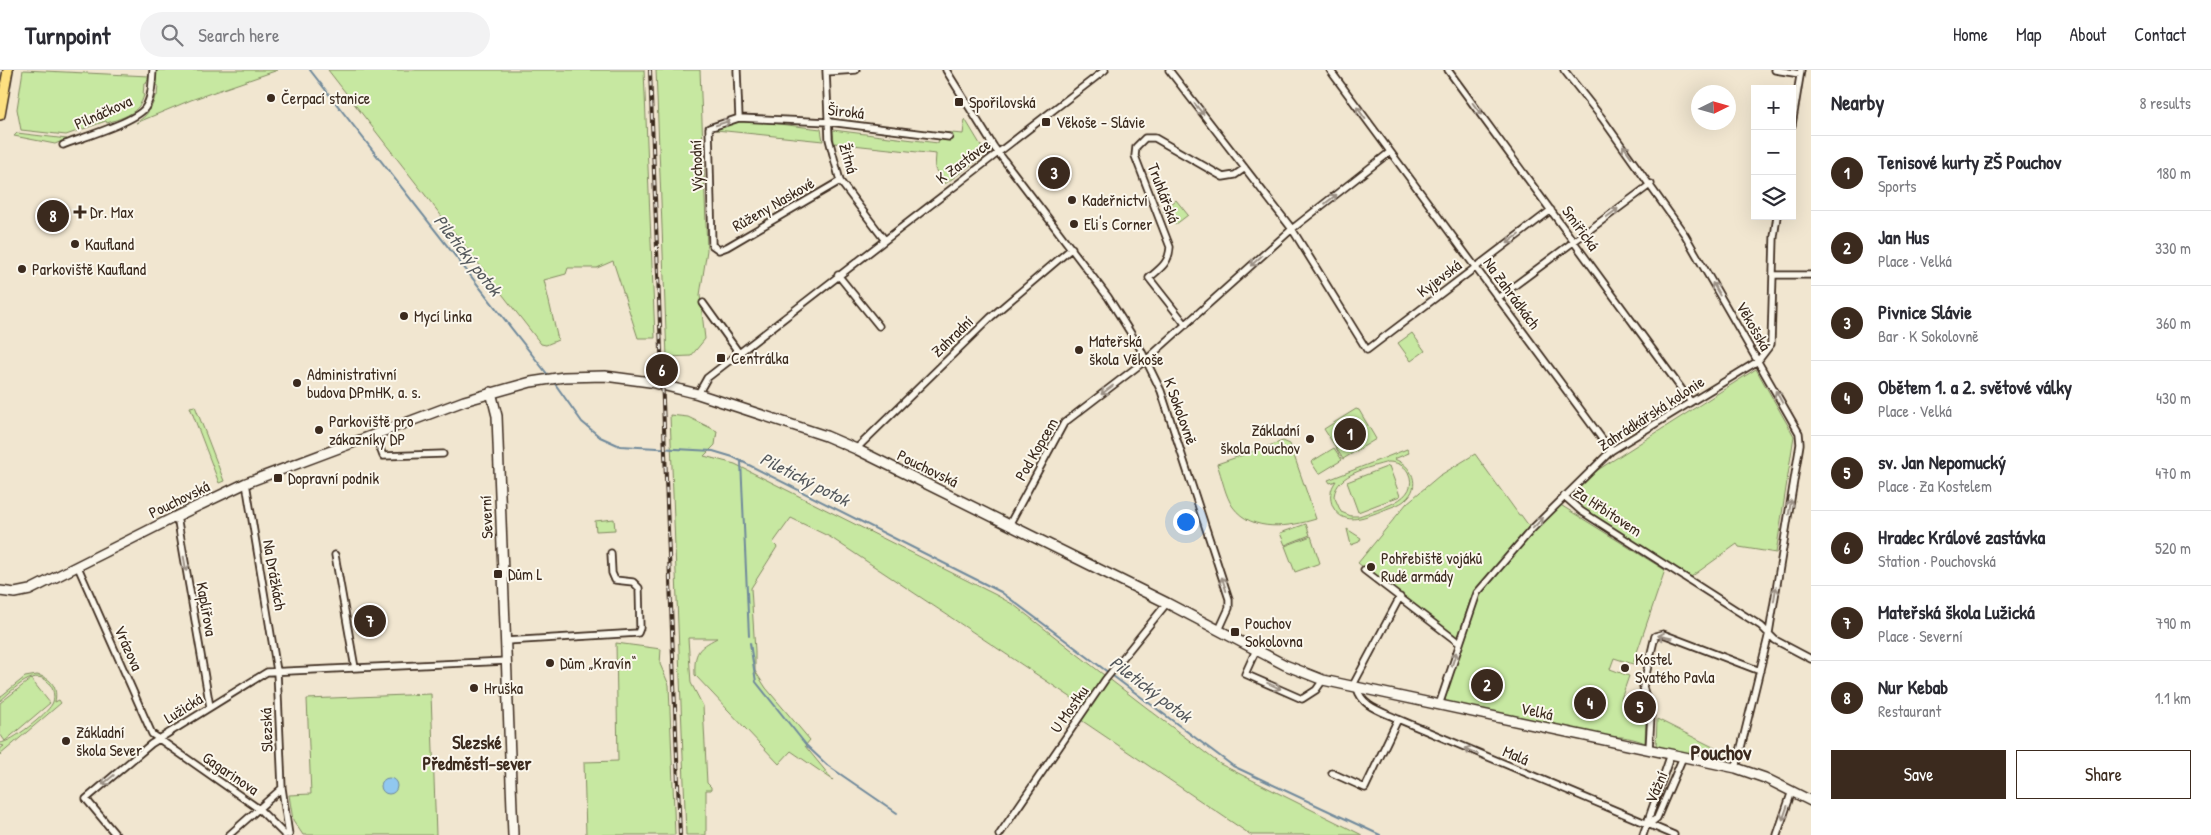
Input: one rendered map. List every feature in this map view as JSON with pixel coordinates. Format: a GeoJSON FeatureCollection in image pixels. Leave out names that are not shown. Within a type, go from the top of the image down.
{"type":"FeatureCollection","features":[{"type":"Feature","properties":{"kind":"main road"},"geometry":{"type":"LineString","coordinates":[[0,115],[8,70]]}},
{"type":"Feature","properties":{"kind":"street","name":"Pilnáčkova"},"geometry":{"type":"LineString","coordinates":[[63,145],[130,120],[141,113],[149,99],[152,70]]}},
{"type":"Feature","properties":{"kind":"street"},"geometry":{"type":"LineString","coordinates":[[737,70],[739,118]]}},
{"type":"Feature","properties":{"kind":"street"},"geometry":{"type":"LineString","coordinates":[[826,71],[856,70]]}},
{"type":"Feature","properties":{"kind":"street"},"geometry":{"type":"LineString","coordinates":[[946,70],[998,152]]}},
{"type":"Feature","properties":{"kind":"street","name":"K Zastávce"},"geometry":{"type":"LineString","coordinates":[[698,394],[707,378],[1106,70]]}},
{"type":"Feature","properties":{"kind":"street"},"geometry":{"type":"LineString","coordinates":[[1169,70],[1292,229]]}},
{"type":"Feature","properties":{"kind":"street","name":"Na Zahrádkách"},"geometry":{"type":"LineString","coordinates":[[1330,70],[1611,451]]}},
{"type":"Feature","properties":{"kind":"street","name":"Smiřická"},"geometry":{"type":"LineString","coordinates":[[1448,70],[1691,402]]}},
{"type":"Feature","properties":{"kind":"street","name":"Věkošská"},"geometry":{"type":"LineString","coordinates":[[1564,70],[1651,184],[1685,236],[1799,433],[1800,438],[1769,633],[1736,768]]}},
{"type":"Feature","properties":{"kind":"street"},"geometry":{"type":"LineString","coordinates":[[1775,70],[1801,72],[1796,101]]}},
{"type":"Feature","properties":{"kind":"street","name":"Žitná"},"geometry":{"type":"LineString","coordinates":[[826,71],[829,139],[840,181],[884,240]]}},
{"type":"Feature","properties":{"kind":"street","name":"Široká"},"geometry":{"type":"LineString","coordinates":[[739,118],[829,122],[949,137]]}},
{"type":"Feature","properties":{"kind":"street","name":"Východní"},"geometry":{"type":"LineString","coordinates":[[719,250],[712,246],[709,128],[739,118]]}},
{"type":"Feature","properties":{"kind":"street","name":"Truhlářská"},"geometry":{"type":"LineString","coordinates":[[1186,325],[1149,278],[1167,262],[1170,247],[1135,156],[1135,150],[1138,144],[1150,136],[1223,177],[1235,175],[1245,168]]}},
{"type":"Feature","properties":{"kind":"street","name":"K Sokolovně"},"geometry":{"type":"LineString","coordinates":[[998,152],[1122,316],[1161,391],[1229,599],[1229,608],[1219,630]]}},
{"type":"Feature","properties":{"kind":"street"},"geometry":{"type":"LineString","coordinates":[[1146,360],[1292,229],[1390,152]]}},
{"type":"Feature","properties":{"kind":"street","name":"Růženy Naskové"},"geometry":{"type":"LineString","coordinates":[[719,250],[840,181]]}},
{"type":"Feature","properties":{"kind":"street"},"geometry":{"type":"LineString","coordinates":[[1498,298],[1651,184]]}},
{"type":"Feature","properties":{"kind":"street","name":"Kyjevská"},"geometry":{"type":"LineString","coordinates":[[1292,229],[1367,350],[1551,210]]}},
{"type":"Feature","properties":{"kind":"street"},"geometry":{"type":"LineString","coordinates":[[1758,361],[1771,344],[1774,237],[1776,220]]}},
{"type":"Feature","properties":{"kind":"street","name":"Zahradní"},"geometry":{"type":"LineString","coordinates":[[856,449],[991,317],[1072,248]]}},
{"type":"Feature","properties":{"kind":"street"},"geometry":{"type":"LineString","coordinates":[[838,275],[879,326]]}},
{"type":"Feature","properties":{"kind":"street"},"geometry":{"type":"LineString","coordinates":[[1773,275],[1811,275]]}},
{"type":"Feature","properties":{"kind":"street"},"geometry":{"type":"LineString","coordinates":[[703,302],[740,353]]}},
{"type":"Feature","properties":{"kind":"street","name":"Pod Kopcem"},"geometry":{"type":"LineString","coordinates":[[1009,525],[1064,423],[1146,360]]}},
{"type":"Feature","properties":{"kind":"street","name":"Zahrádkářská kolonie"},"geometry":{"type":"LineString","coordinates":[[1564,496],[1611,451],[1758,361]]}},
{"type":"Feature","properties":{"kind":"street","name":"Pouchovská"},"geometry":{"type":"LineString","coordinates":[[0,592],[15,593],[30,590],[246,483],[492,392],[534,381],[564,377],[605,376],[632,379],[698,394],[826,436],[856,449],[1167,603],[1285,665],[1323,680],[1354,688]]}},
{"type":"Feature","properties":{"kind":"street","name":"Severní"},"geometry":{"type":"LineString","coordinates":[[492,392],[497,416],[513,835]]}},
{"type":"Feature","properties":{"kind":"street"},"geometry":{"type":"LineString","coordinates":[[375,435],[383,456],[443,454]]}},
{"type":"Feature","properties":{"kind":"street","name":"Na Drážkách"},"geometry":{"type":"LineString","coordinates":[[246,483],[277,671]]}},
{"type":"Feature","properties":{"kind":"street","name":"Za Hřbitovem"},"geometry":{"type":"LineString","coordinates":[[1439,705],[1477,593],[1532,529],[1564,496],[1580,511],[1753,620],[1775,640],[1811,659]]}},
{"type":"Feature","properties":{"kind":"street","name":"Kaplířova"},"geometry":{"type":"LineString","coordinates":[[177,516],[210,707]]}},
{"type":"Feature","properties":{"kind":"street"},"geometry":{"type":"LineString","coordinates":[[506,641],[638,633],[640,628],[639,588],[633,582],[615,580],[612,573],[611,554]]}},
{"type":"Feature","properties":{"kind":"street"},"geometry":{"type":"LineString","coordinates":[[335,555],[355,668]]}},
{"type":"Feature","properties":{"kind":"street","name":"Vrázova"},"geometry":{"type":"LineString","coordinates":[[78,566],[151,732],[158,740]]}},
{"type":"Feature","properties":{"kind":"street"},"geometry":{"type":"LineString","coordinates":[[1364,570],[1459,643]]}},
{"type":"Feature","properties":{"kind":"street"},"geometry":{"type":"LineString","coordinates":[[1354,688],[1400,597]]}},
{"type":"Feature","properties":{"kind":"street","name":"U Mostku"},"geometry":{"type":"LineString","coordinates":[[999,835],[1105,680],[1167,603]]}},
{"type":"Feature","properties":{"kind":"street"},"geometry":{"type":"LineString","coordinates":[[1649,749],[1651,715],[1643,687],[1654,638],[1657,634],[1663,634],[1760,671]]}},
{"type":"Feature","properties":{"kind":"street"},"geometry":{"type":"LineString","coordinates":[[1256,650],[1245,674],[1302,699],[1316,690],[1323,680]]}},
{"type":"Feature","properties":{"kind":"street"},"geometry":{"type":"LineString","coordinates":[[277,671],[507,661]]}},
{"type":"Feature","properties":{"kind":"street","name":"Lužická"},"geometry":{"type":"LineString","coordinates":[[116,835],[86,799],[158,740],[267,672],[277,671]]}},
{"type":"Feature","properties":{"kind":"street","name":"Slezská"},"geometry":{"type":"LineString","coordinates":[[277,671],[282,788],[287,835]]}},
{"type":"Feature","properties":{"kind":"street","name":"Velká"},"geometry":{"type":"LineString","coordinates":[[1354,688],[1736,768],[1792,791],[1811,801]]}},
{"type":"Feature","properties":{"kind":"street","name":"Malá"},"geometry":{"type":"LineString","coordinates":[[1354,688],[1364,703],[1398,719],[1548,784],[1674,835]]}},
{"type":"Feature","properties":{"kind":"street"},"geometry":{"type":"LineString","coordinates":[[1332,773],[1365,788],[1398,719]]}},
{"type":"Feature","properties":{"kind":"street","name":"Gagarinova"},"geometry":{"type":"LineString","coordinates":[[158,740],[260,809],[287,835]]}},
{"type":"Feature","properties":{"kind":"street","name":"Vážní"},"geometry":{"type":"LineString","coordinates":[[1643,835],[1671,754]]}},
{"type":"Feature","properties":{"kind":"street","name":"Vážní"},"geometry":{"type":"LineString","coordinates":[[1648,824],[1657,818],[1683,757]]}},
{"type":"Feature","properties":{"kind":"street"},"geometry":{"type":"LineString","coordinates":[[229,835],[282,788]]}},
{"type":"Feature","properties":{"kind":"street"},"geometry":{"type":"LineString","coordinates":[[1777,835],[1792,791]]}},
{"type":"Feature","properties":{"kind":"green space"},"geometry":{"type":"Polygon","coordinates":[[[23,70],[149,76],[146,84],[144,84],[142,101],[135,111],[119,119],[107,123],[106,121],[66,135],[21,130],[17,109],[23,70]]]}},
{"type":"Feature","properties":{"kind":"green space"},"geometry":{"type":"Polygon","coordinates":[[[157,70],[278,70],[191,100],[136,123],[143,118],[153,104],[155,96],[157,96],[158,85],[155,85],[157,70]]]}},
{"type":"Feature","properties":{"kind":"green space"},"geometry":{"type":"Polygon","coordinates":[[[328,70],[644,70],[655,338],[638,338],[613,261],[597,268],[568,268],[566,274],[544,280],[558,340],[546,345],[541,344],[328,70]]]}},
{"type":"Feature","properties":{"kind":"green space"},"geometry":{"type":"Polygon","coordinates":[[[656,70],[700,70],[707,250],[700,295],[705,339],[691,356],[667,357],[656,70]]]}},
{"type":"Feature","properties":{"kind":"green space"},"geometry":{"type":"Polygon","coordinates":[[[737,119],[821,129],[823,141],[716,130],[737,119]]]}},
{"type":"Feature","properties":{"kind":"green space"},"geometry":{"type":"Polygon","coordinates":[[[965,119],[986,154],[945,184],[935,169],[936,154],[834,143],[833,130],[938,143],[940,132],[963,134],[965,119]]]}},
{"type":"Feature","properties":{"kind":"green space"},"geometry":{"type":"Polygon","coordinates":[[[17,133],[67,139],[55,144],[14,136],[17,133]]]}},
{"type":"Feature","properties":{"kind":"green space"},"geometry":{"type":"Polygon","coordinates":[[[1176,200],[1188,215],[1175,225],[1163,211],[1176,200]]]}},
{"type":"Feature","properties":{"kind":"green space"},"geometry":{"type":"Polygon","coordinates":[[[1412,333],[1425,351],[1411,361],[1398,343],[1412,333]]]}},
{"type":"Feature","properties":{"kind":"green space"},"geometry":{"type":"Polygon","coordinates":[[[1756,369],[1794,436],[1776,553],[1739,547],[1737,544],[1691,577],[1587,513],[1572,493],[1593,473],[1756,369]]]}},
{"type":"Feature","properties":{"kind":"green space"},"geometry":{"type":"Polygon","coordinates":[[[195,406],[224,481],[219,483],[190,407],[195,406]]]}},
{"type":"Feature","properties":{"kind":"green space"},"geometry":{"type":"Polygon","coordinates":[[[1356,409],[1359,410],[1376,439],[1343,459],[1324,429],[1356,409]]]}},
{"type":"Feature","properties":{"kind":"green space"},"geometry":{"type":"Polygon","coordinates":[[[670,415],[688,417],[717,431],[715,445],[704,456],[735,464],[1014,605],[1104,675],[1084,706],[830,537],[791,518],[773,543],[777,547],[751,588],[755,671],[766,688],[810,740],[805,746],[833,780],[791,751],[779,764],[695,675],[695,661],[701,648],[717,638],[688,638],[691,683],[703,706],[707,783],[711,790],[706,790],[706,835],[686,835],[670,415]]]}},
{"type":"Feature","properties":{"kind":"green space"},"geometry":{"type":"Polygon","coordinates":[[[1283,441],[1290,444],[1316,519],[1283,526],[1272,526],[1250,521],[1241,515],[1230,503],[1217,464],[1283,441]]]}},
{"type":"Feature","properties":{"kind":"green space"},"geometry":{"type":"Polygon","coordinates":[[[1334,448],[1342,460],[1319,474],[1311,462],[1334,448]]]}},
{"type":"Feature","properties":{"kind":"green space"},"geometry":{"type":"Polygon","coordinates":[[[1407,449],[1409,453],[1394,459],[1406,466],[1414,482],[1410,494],[1400,503],[1363,517],[1349,519],[1343,517],[1333,507],[1331,494],[1332,487],[1336,481],[1330,483],[1328,480],[1407,449]],[[1388,462],[1363,469],[1341,482],[1336,488],[1334,496],[1341,512],[1351,516],[1359,516],[1396,502],[1409,490],[1411,482],[1408,472],[1397,463],[1388,462]]]}},
{"type":"Feature","properties":{"kind":"green space"},"geometry":{"type":"Polygon","coordinates":[[[1475,454],[1529,526],[1472,595],[1458,637],[1454,638],[1358,563],[1407,503],[1439,476],[1475,454]]]}},
{"type":"Feature","properties":{"kind":"green space"},"geometry":{"type":"Polygon","coordinates":[[[1389,466],[1400,496],[1358,512],[1347,482],[1389,466]]]}},
{"type":"Feature","properties":{"kind":"green space"},"geometry":{"type":"Polygon","coordinates":[[[1559,504],[1665,570],[1633,664],[1614,658],[1610,669],[1629,676],[1621,699],[1633,703],[1646,718],[1645,743],[1445,702],[1445,696],[1480,594],[1559,504]]]}},
{"type":"Feature","properties":{"kind":"green space"},"geometry":{"type":"Polygon","coordinates":[[[614,519],[615,530],[596,531],[595,521],[614,519]]]}},
{"type":"Feature","properties":{"kind":"green space"},"geometry":{"type":"Polygon","coordinates":[[[1306,524],[1310,535],[1285,545],[1280,533],[1306,524]]]}},
{"type":"Feature","properties":{"kind":"green space"},"geometry":{"type":"Polygon","coordinates":[[[1347,529],[1361,538],[1359,542],[1351,545],[1347,529]]]}},
{"type":"Feature","properties":{"kind":"green space"},"geometry":{"type":"Polygon","coordinates":[[[1311,536],[1320,563],[1295,572],[1285,546],[1311,536]]]}},
{"type":"Feature","properties":{"kind":"green space"},"geometry":{"type":"Polygon","coordinates":[[[616,643],[661,649],[660,664],[669,685],[675,835],[586,835],[584,762],[618,761],[616,643]]]}},
{"type":"Feature","properties":{"kind":"green space"},"geometry":{"type":"Polygon","coordinates":[[[42,676],[53,684],[56,692],[55,702],[59,700],[61,703],[0,755],[0,749],[4,746],[0,745],[0,743],[12,738],[28,727],[49,709],[53,702],[54,695],[51,686],[39,677],[25,681],[0,701],[0,697],[25,677],[42,676]]]}},
{"type":"Feature","properties":{"kind":"green space"},"geometry":{"type":"Polygon","coordinates":[[[1108,678],[1220,764],[1362,835],[1251,835],[1081,720],[1108,678]]]}},
{"type":"Feature","properties":{"kind":"green space"},"geometry":{"type":"Polygon","coordinates":[[[31,679],[50,703],[5,741],[0,734],[0,703],[31,679]]]}},
{"type":"Feature","properties":{"kind":"green space"},"geometry":{"type":"Polygon","coordinates":[[[431,694],[436,835],[303,835],[293,820],[289,795],[311,794],[307,699],[431,694]]]}},
{"type":"Feature","properties":{"kind":"green space"},"geometry":{"type":"Polygon","coordinates":[[[1657,719],[1733,757],[1730,760],[1723,761],[1656,747],[1657,719]]]}},
{"type":"Feature","properties":{"kind":"water"},"geometry":{"type":"Polygon","coordinates":[[[386,778],[392,778],[397,783],[395,792],[386,794],[381,789],[381,783],[386,778]]]}},
{"type":"Feature","properties":{"kind":"waterway","name":"Piletický potok"},"geometry":{"type":"LineString","coordinates":[[310,70],[548,375]]}},
{"type":"Feature","properties":{"kind":"waterway","name":"Piletický potok"},"geometry":{"type":"LineString","coordinates":[[553,381],[582,422],[600,437],[620,446],[713,451],[733,457],[1001,592],[1233,766],[1380,835]]}},
{"type":"Feature","properties":{"kind":"waterway"},"geometry":{"type":"LineString","coordinates":[[741,461],[749,636]]}},
{"type":"Feature","properties":{"kind":"waterway"},"geometry":{"type":"LineString","coordinates":[[750,643],[756,682],[807,746],[827,765],[897,813]]}},
{"type":"Feature","properties":{"kind":"railway"},"geometry":{"type":"LineString","coordinates":[[650,70],[680,835]]}},
{"type":"Feature","properties":{"kind":"place","name":"Čerpací stanice"},"geometry":{"type":"Point","coordinates":[271,98]}},
{"type":"Feature","properties":{"kind":"place","name":"Spořilovská"},"geometry":{"type":"Point","coordinates":[959,102]}},
{"type":"Feature","properties":{"kind":"place","name":"Věkoše - Slávie"},"geometry":{"type":"Point","coordinates":[1046,122]}},
{"type":"Feature","properties":{"kind":"place","name":"Pivnice Slávie"},"geometry":{"type":"Point","coordinates":[1054,173]}},
{"type":"Feature","properties":{"kind":"place","name":"Kadeřnictví"},"geometry":{"type":"Point","coordinates":[1072,200]}},
{"type":"Feature","properties":{"kind":"place","name":"Dr. Max"},"geometry":{"type":"Point","coordinates":[80,212]}},
{"type":"Feature","properties":{"kind":"place","name":"Nur Kebab"},"geometry":{"type":"Point","coordinates":[53,216]}},
{"type":"Feature","properties":{"kind":"place","name":"Eli's Corner"},"geometry":{"type":"Point","coordinates":[1074,224]}},
{"type":"Feature","properties":{"kind":"place","name":"Kaufland"},"geometry":{"type":"Point","coordinates":[75,244]}},
{"type":"Feature","properties":{"kind":"place","name":"Parkoviště Kaufland"},"geometry":{"type":"Point","coordinates":[22,269]}},
{"type":"Feature","properties":{"kind":"place","name":"Mycí linka"},"geometry":{"type":"Point","coordinates":[404,316]}},
{"type":"Feature","properties":{"kind":"place","name":"Mateřská škola Věkoše"},"geometry":{"type":"Point","coordinates":[1079,350]}},
{"type":"Feature","properties":{"kind":"place","name":"Centrálka"},"geometry":{"type":"Point","coordinates":[721,358]}},
{"type":"Feature","properties":{"kind":"place","name":"Hradec Králové zastávka"},"geometry":{"type":"Point","coordinates":[662,370]}},
{"type":"Feature","properties":{"kind":"place","name":"Administrativní budova DPmHK, a. s."},"geometry":{"type":"Point","coordinates":[297,383]}},
{"type":"Feature","properties":{"kind":"place","name":"Parkoviště pro zákazníky DP"},"geometry":{"type":"Point","coordinates":[319,430]}},
{"type":"Feature","properties":{"kind":"place","name":"Tenisové kurty ZŠ Pouchov"},"geometry":{"type":"Point","coordinates":[1350,434]}},
{"type":"Feature","properties":{"kind":"place","name":"Základní škola Pouchov"},"geometry":{"type":"Point","coordinates":[1310,439]}},
{"type":"Feature","properties":{"kind":"place","name":"Dopravní podnik"},"geometry":{"type":"Point","coordinates":[278,478]}},
{"type":"Feature","properties":{"kind":"place","name":"Pohřebiště vojáků Rudé armády"},"geometry":{"type":"Point","coordinates":[1371,567]}},
{"type":"Feature","properties":{"kind":"place","name":"Dům L"},"geometry":{"type":"Point","coordinates":[498,574]}},
{"type":"Feature","properties":{"kind":"place","name":"Mateřská škola Lužická"},"geometry":{"type":"Point","coordinates":[370,621]}},
{"type":"Feature","properties":{"kind":"place","name":"Pouchov Sokolovna"},"geometry":{"type":"Point","coordinates":[1235,632]}},
{"type":"Feature","properties":{"kind":"place","name":"Dům „Kravín“"},"geometry":{"type":"Point","coordinates":[550,663]}},
{"type":"Feature","properties":{"kind":"place","name":"Kostel Svatého Pavla"},"geometry":{"type":"Point","coordinates":[1625,668]}},
{"type":"Feature","properties":{"kind":"place","name":"Jan Hus"},"geometry":{"type":"Point","coordinates":[1487,685]}},
{"type":"Feature","properties":{"kind":"place","name":"Hruška"},"geometry":{"type":"Point","coordinates":[474,688]}},
{"type":"Feature","properties":{"kind":"place","name":"Obětem 1. a 2. světové války"},"geometry":{"type":"Point","coordinates":[1590,703]}},
{"type":"Feature","properties":{"kind":"place","name":"sv. Jan Nepomucký"},"geometry":{"type":"Point","coordinates":[1640,707]}},
{"type":"Feature","properties":{"kind":"place","name":"Základní škola Sever"},"geometry":{"type":"Point","coordinates":[66,741]}},
{"type":"Feature","properties":{"kind":"district","name":"Slezské Předměstí-sever"},"geometry":{"type":"Point","coordinates":[477,752]}},
{"type":"Feature","properties":{"kind":"district","name":"Pouchov"},"geometry":{"type":"Point","coordinates":[1721,752]}}]}
